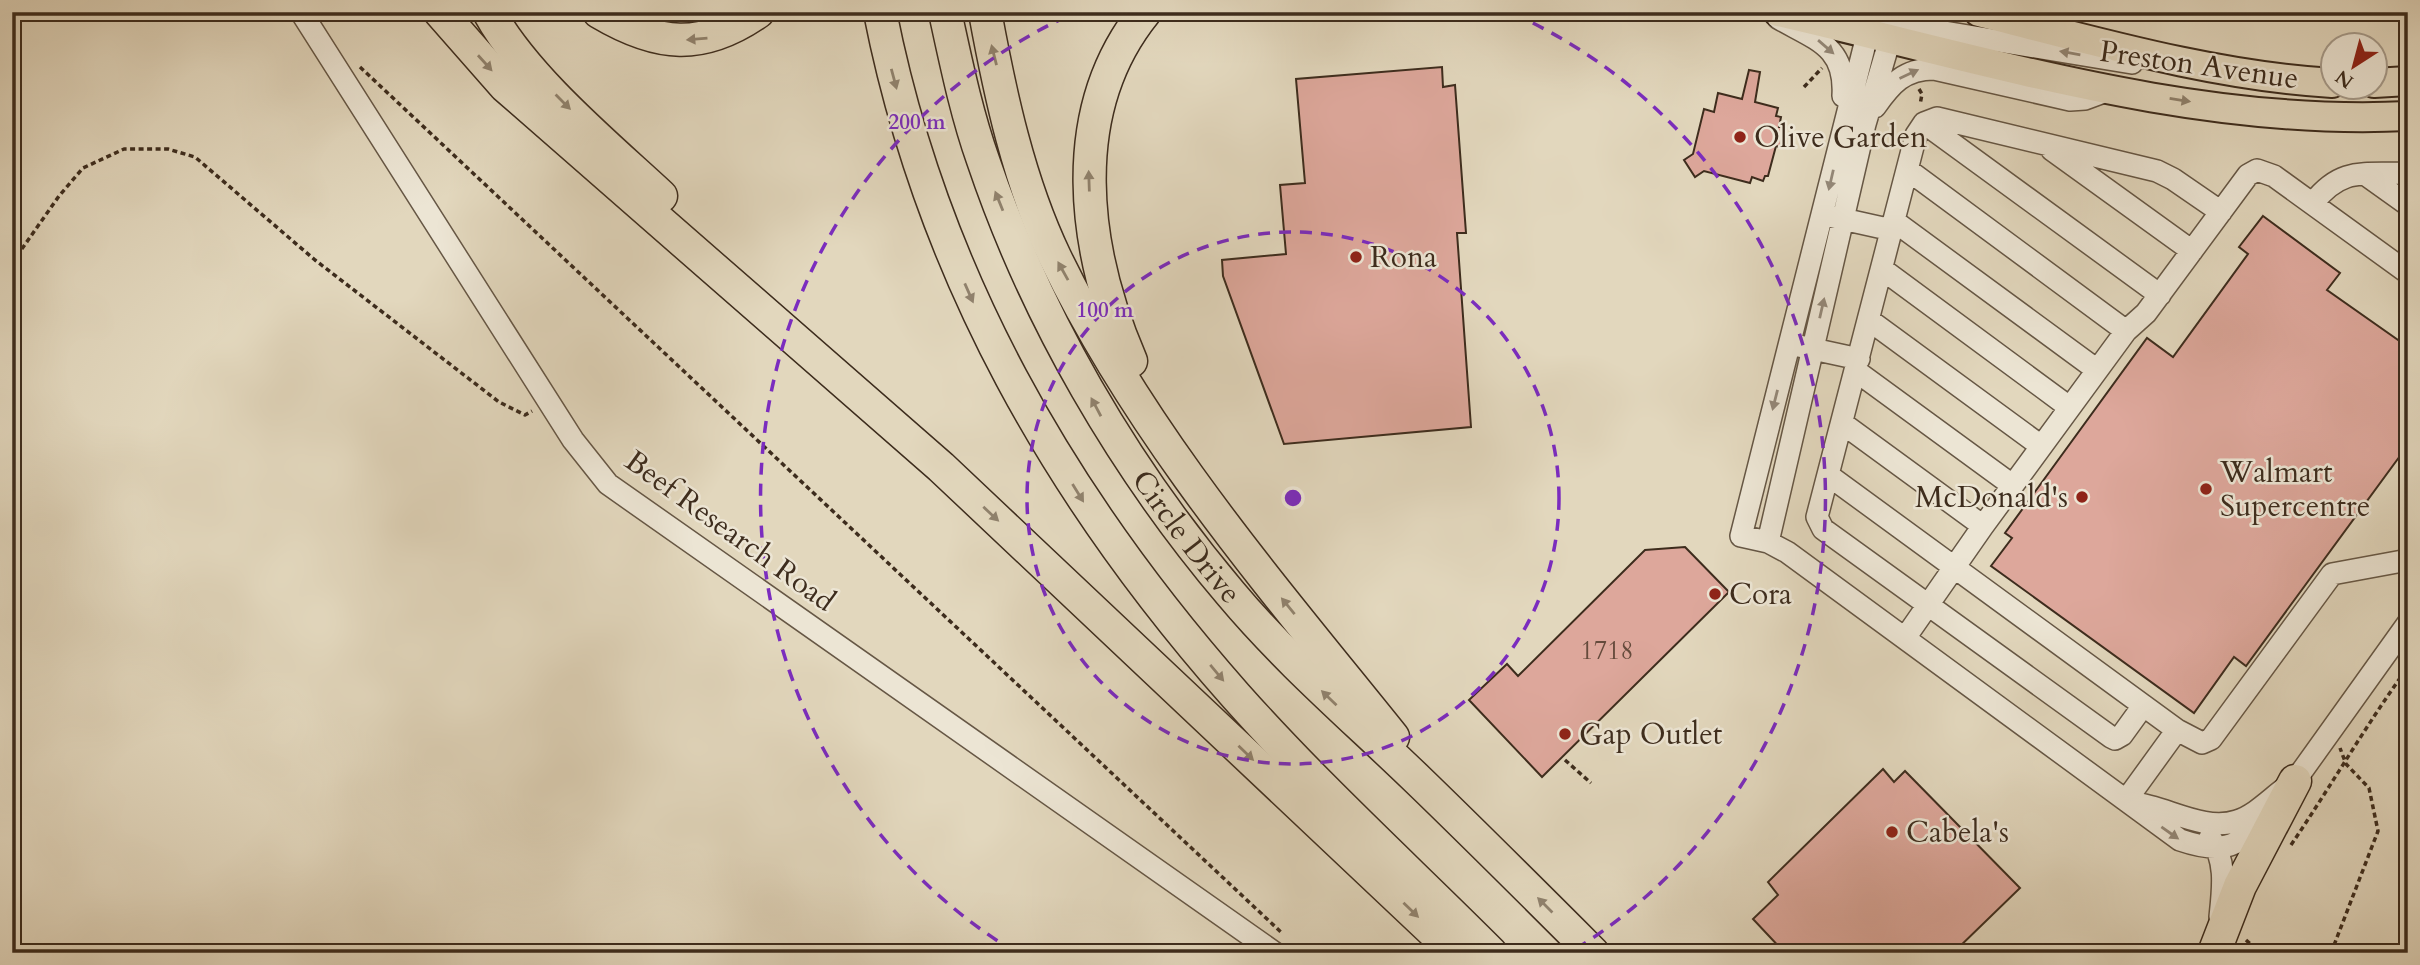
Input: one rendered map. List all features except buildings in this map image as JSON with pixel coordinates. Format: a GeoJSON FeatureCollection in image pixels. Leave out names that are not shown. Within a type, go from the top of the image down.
{"type":"FeatureCollection","features":[{"type":"Feature","properties":{"kind":"highway"},"geometry":{"type":"LineString","coordinates":[[439,12],[505,86],[825,369],[941,467]]}},
{"type":"Feature","properties":{"kind":"highway"},"geometry":{"type":"LineString","coordinates":[[489,12],[510,46],[558,97],[841,364],[941,467],[1456,953]]}},
{"type":"Feature","properties":{"kind":"highway"},"geometry":{"type":"LineString","coordinates":[[599,12],[652,35],[699,40],[723,34],[758,12]]}},
{"type":"Feature","properties":{"kind":"highway","name":"Circle Drive"},"geometry":{"type":"LineString","coordinates":[[880,12],[909,131],[946,241],[1006,373],[1082,499],[1126,562],[1237,697],[1491,953]]}},
{"type":"Feature","properties":{"kind":"highway","name":"Circle Drive"},"geometry":{"type":"LineString","coordinates":[[945,12],[968,111],[1016,247],[1100,414],[1156,497],[1233,596],[1312,682],[1416,778],[1593,953]]}},
{"type":"Feature","properties":{"kind":"highway"},"geometry":{"type":"LineString","coordinates":[[985,12],[1018,152],[1055,256],[1140,410],[1200,496],[1400,745],[1416,778]]}},
{"type":"Feature","properties":{"kind":"highway"},"geometry":{"type":"LineString","coordinates":[[1145,12],[1119,51],[1097,107],[1089,155],[1092,214],[1103,276],[1120,333],[1200,496]]}},
{"type":"Feature","properties":{"kind":"highway"},"geometry":{"type":"LineString","coordinates":[[2216,946],[2240,887],[2295,781]]}},
{"type":"Feature","properties":{"kind":"main road","name":"Preston Avenue"},"geometry":{"type":"LineString","coordinates":[[1778,12],[1885,24],[2112,88],[2290,114],[2408,116]]}},
{"type":"Feature","properties":{"kind":"main road","name":"Preston Avenue"},"geometry":{"type":"LineString","coordinates":[[1979,12],[2139,51],[2282,78],[2318,82]]}},
{"type":"Feature","properties":{"kind":"main road"},"geometry":{"type":"LineString","coordinates":[[2388,82],[2408,81]]}},
{"type":"Feature","properties":{"kind":"street","name":"Beef Research Road"},"geometry":{"type":"LineString","coordinates":[[301,12],[573,440],[608,484],[1261,949]]}},
{"type":"Feature","properties":{"kind":"street"},"geometry":{"type":"LineString","coordinates":[[1767,12],[1818,39],[1837,57],[1843,75],[1846,113]]}},
{"type":"Feature","properties":{"kind":"street"},"geometry":{"type":"LineString","coordinates":[[2029,12],[2107,33],[2139,51]]}},
{"type":"Feature","properties":{"kind":"street"},"geometry":{"type":"LineString","coordinates":[[1885,24],[1846,113],[1741,536],[1768,542],[1905,638],[2180,840],[2216,846],[2240,844],[2249,838],[2295,781],[2408,623]]}},
{"type":"Feature","properties":{"kind":"street"},"geometry":{"type":"LineString","coordinates":[[1885,24],[2236,83],[2282,78]]}},
{"type":"Feature","properties":{"kind":"street"},"geometry":{"type":"LineString","coordinates":[[1768,542],[1866,124],[1885,24]]}},
{"type":"Feature","properties":{"kind":"street"},"geometry":{"type":"LineString","coordinates":[[1866,124],[1894,82],[1904,74],[1920,69],[1934,69],[2070,100],[2085,99],[2112,88]]}},
{"type":"Feature","properties":{"kind":"street"},"geometry":{"type":"LineString","coordinates":[[2143,706],[2122,735],[2115,739],[2110,737],[1819,524],[1817,517],[1916,135],[1924,123],[1937,118],[2165,174],[2221,212]]}},
{"type":"Feature","properties":{"kind":"street"},"geometry":{"type":"LineString","coordinates":[[1924,123],[2160,295]]}},
{"type":"Feature","properties":{"kind":"street"},"geometry":{"type":"LineString","coordinates":[[2042,143],[2192,251]]}},
{"type":"Feature","properties":{"kind":"street"},"geometry":{"type":"LineString","coordinates":[[1908,170],[2126,331]]}},
{"type":"Feature","properties":{"kind":"street"},"geometry":{"type":"LineString","coordinates":[[1905,638],[2096,370],[2126,331],[2147,313],[2248,175],[2256,170],[2274,176],[2408,274]]}},
{"type":"Feature","properties":{"kind":"street"},"geometry":{"type":"LineString","coordinates":[[2313,204],[2326,187],[2338,178],[2408,173]]}},
{"type":"Feature","properties":{"kind":"street"},"geometry":{"type":"LineString","coordinates":[[2366,175],[2408,205]]}},
{"type":"Feature","properties":{"kind":"street"},"geometry":{"type":"LineString","coordinates":[[1822,215],[1893,226],[2096,370]]}},
{"type":"Feature","properties":{"kind":"street"},"geometry":{"type":"LineString","coordinates":[[1882,269],[2069,407]]}},
{"type":"Feature","properties":{"kind":"street"},"geometry":{"type":"LineString","coordinates":[[1869,320],[2041,446]]}},
{"type":"Feature","properties":{"kind":"street"},"geometry":{"type":"LineString","coordinates":[[1789,344],[1813,349],[1857,365],[2012,485]]}},
{"type":"Feature","properties":{"kind":"street"},"geometry":{"type":"LineString","coordinates":[[1842,424],[1983,526]]}},
{"type":"Feature","properties":{"kind":"street"},"geometry":{"type":"LineString","coordinates":[[1828,475],[2143,706],[2177,730],[2202,743],[2217,733],[2332,574],[2408,560]]}},
{"type":"Feature","properties":{"kind":"street"},"geometry":{"type":"LineString","coordinates":[[2129,801],[2177,730]]}},
{"type":"Feature","properties":{"kind":"street"},"geometry":{"type":"LineString","coordinates":[[2129,801],[2191,818],[2224,823],[2237,821],[2295,781]]}},
{"type":"Feature","properties":{"kind":"street"},"geometry":{"type":"LineString","coordinates":[[2191,818],[2216,846],[2223,868],[2216,946]]}},
{"type":"Feature","properties":{"kind":"path"},"geometry":{"type":"LineString","coordinates":[[353,57],[380,87],[1258,910]]}},
{"type":"Feature","properties":{"kind":"path"},"geometry":{"type":"LineString","coordinates":[[1804,87],[1825,64]]}},
{"type":"Feature","properties":{"kind":"path"},"geometry":{"type":"LineString","coordinates":[[1917,86],[1922,94],[1920,106],[1924,123]]}},
{"type":"Feature","properties":{"kind":"path"},"geometry":{"type":"LineString","coordinates":[[12,263],[59,196],[83,168],[124,149],[168,149],[195,157],[315,260],[499,402],[525,415],[550,404]]}},
{"type":"Feature","properties":{"kind":"path"},"geometry":{"type":"LineString","coordinates":[[2286,851],[2346,764],[2360,733],[2408,667]]}},
{"type":"Feature","properties":{"kind":"path"},"geometry":{"type":"LineString","coordinates":[[2329,732],[2345,754],[2346,764],[2369,788],[2378,831],[2346,906],[2331,953]]}},
{"type":"Feature","properties":{"kind":"path"},"geometry":{"type":"LineString","coordinates":[[1565,760],[1591,783]]}},
{"type":"Feature","properties":{"kind":"path"},"geometry":{"type":"LineString","coordinates":[[2250,928],[2246,940],[2260,953]]}},
{"type":"Feature","properties":{"kind":"place","name":"Olive Garden"},"geometry":{"type":"Point","coordinates":[1740,137]}},
{"type":"Feature","properties":{"kind":"place","name":"Rona"},"geometry":{"type":"Point","coordinates":[1356,257]}},
{"type":"Feature","properties":{"kind":"place","name":"Walmart Supercentre"},"geometry":{"type":"Point","coordinates":[2206,489]}},
{"type":"Feature","properties":{"kind":"place","name":"McDonald's"},"geometry":{"type":"Point","coordinates":[2082,497]}},
{"type":"Feature","properties":{"kind":"place","name":"Cora"},"geometry":{"type":"Point","coordinates":[1715,594]}},
{"type":"Feature","properties":{"kind":"place","name":"Gap Outlet"},"geometry":{"type":"Point","coordinates":[1565,734]}},
{"type":"Feature","properties":{"kind":"place","name":"Cabela's"},"geometry":{"type":"Point","coordinates":[1892,832]}}]}
